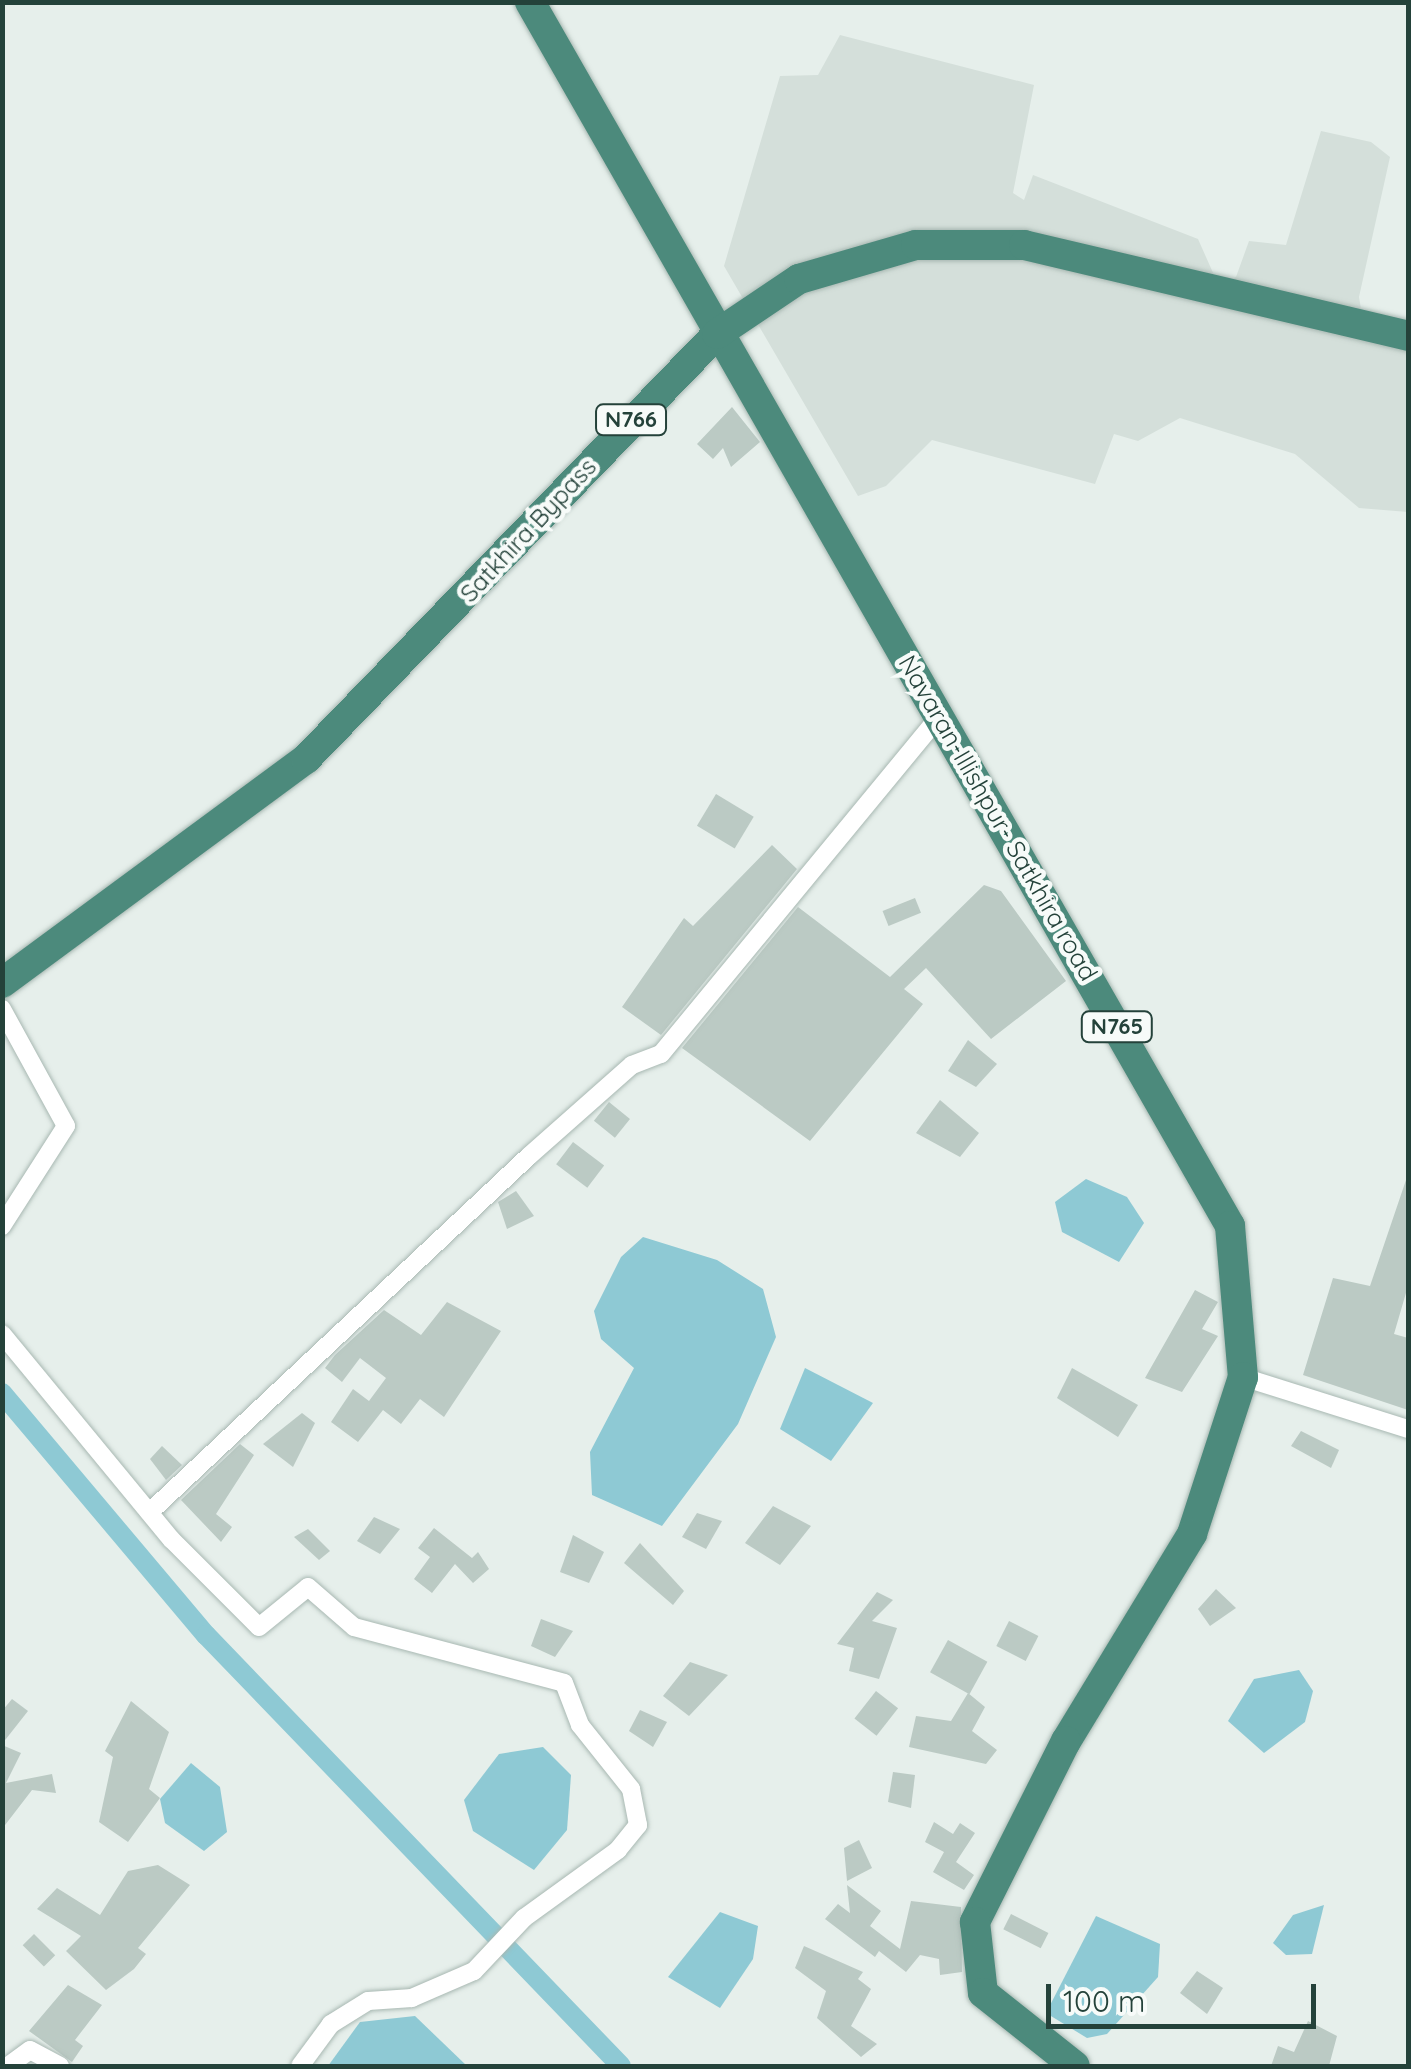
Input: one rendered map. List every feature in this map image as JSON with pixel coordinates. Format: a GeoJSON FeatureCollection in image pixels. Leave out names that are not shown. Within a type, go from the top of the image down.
{"type":"FeatureCollection","features":[{"type":"Feature","properties":{"kind":"highway","name":"Navaran-Illishpur- Satkhira road"},"geometry":{"type":"LineString","coordinates":[[530,2],[1230,1226],[1243,1377],[1192,1534],[1066,1741],[975,1922],[983,1994],[1075,2066]]}},
{"type":"Feature","properties":{"kind":"highway","name":"Satkhira Bypass"},"geometry":{"type":"LineString","coordinates":[[2,983],[360,710],[717,334],[799,279],[844,262],[968,242],[1024,245],[1408,336]]}},
{"type":"Feature","properties":{"kind":"street"},"geometry":{"type":"LineString","coordinates":[[152,1510],[529,1156],[632,1065],[661,1054],[940,716]]}},
{"type":"Feature","properties":{"kind":"street"},"geometry":{"type":"LineString","coordinates":[[2,1009],[66,1126],[2,1226]]}},
{"type":"Feature","properties":{"kind":"street"},"geometry":{"type":"LineString","coordinates":[[2,1334],[152,1510],[259,1627],[308,1587],[354,1627],[564,1683],[580,1725],[631,1789],[638,1825],[524,1918],[474,1972],[412,1998],[368,2001],[332,2024],[300,2066]]}},
{"type":"Feature","properties":{"kind":"street"},"geometry":{"type":"LineString","coordinates":[[1243,1377],[1408,1429]]}},
{"type":"Feature","properties":{"kind":"street"},"geometry":{"type":"LineString","coordinates":[[8,2066],[30,2050],[60,2066]]}},
{"type":"Feature","properties":{"kind":"shaded area"},"geometry":{"type":"Polygon","coordinates":[[[840,35],[1034,85],[1013,193],[1024,200],[1033,175],[1198,239],[1218,284],[1236,277],[1249,241],[1286,245],[1321,131],[1371,142],[1390,157],[1359,297],[1361,309],[1408,324],[1408,512],[1359,508],[1295,454],[1180,418],[1138,441],[1114,434],[1095,484],[932,440],[886,486],[858,496],[724,266],[780,76],[818,75],[840,35]]]}},
{"type":"Feature","properties":{"kind":"water"},"geometry":{"type":"Polygon","coordinates":[[[1086,1179],[1127,1197],[1144,1223],[1119,1262],[1062,1232],[1055,1202],[1086,1179]]]}},
{"type":"Feature","properties":{"kind":"water"},"geometry":{"type":"Polygon","coordinates":[[[643,1237],[717,1260],[763,1289],[776,1337],[738,1424],[662,1526],[592,1495],[590,1452],[634,1368],[601,1339],[594,1311],[621,1257],[643,1237]]]}},
{"type":"Feature","properties":{"kind":"water"},"geometry":{"type":"Polygon","coordinates":[[[805,1368],[873,1403],[831,1461],[780,1429],[805,1368]]]}},
{"type":"Feature","properties":{"kind":"water"},"geometry":{"type":"Polygon","coordinates":[[[1299,1670],[1313,1691],[1305,1722],[1264,1753],[1228,1721],[1254,1679],[1299,1670]]]}},
{"type":"Feature","properties":{"kind":"water"},"geometry":{"type":"Polygon","coordinates":[[[543,1747],[571,1775],[567,1830],[534,1870],[473,1831],[464,1800],[499,1754],[543,1747]]]}},
{"type":"Feature","properties":{"kind":"water"},"geometry":{"type":"Polygon","coordinates":[[[191,1763],[220,1787],[227,1832],[204,1851],[165,1823],[160,1799],[191,1763]]]}},
{"type":"Feature","properties":{"kind":"water"},"geometry":{"type":"Polygon","coordinates":[[[1324,1905],[1312,1954],[1286,1955],[1273,1943],[1293,1915],[1324,1905]]]}},
{"type":"Feature","properties":{"kind":"water"},"geometry":{"type":"Polygon","coordinates":[[[720,1912],[758,1926],[753,1959],[720,2008],[668,1977],[720,1912]]]}},
{"type":"Feature","properties":{"kind":"water"},"geometry":{"type":"Polygon","coordinates":[[[1096,1916],[1160,1944],[1158,1977],[1107,2034],[1087,2038],[1046,2013],[1096,1916]]]}},
{"type":"Feature","properties":{"kind":"water"},"geometry":{"type":"Polygon","coordinates":[[[415,2016],[467,2066],[328,2066],[360,2022],[415,2016]]]}},
{"type":"Feature","properties":{"kind":"building"},"geometry":{"type":"Polygon","coordinates":[[[732,407],[760,442],[731,467],[723,448],[713,459],[697,444],[732,407]]]}},
{"type":"Feature","properties":{"kind":"building"},"geometry":{"type":"Polygon","coordinates":[[[716,794],[754,817],[735,848],[697,826],[716,794]]]}},
{"type":"Feature","properties":{"kind":"building"},"geometry":{"type":"Polygon","coordinates":[[[772,845],[797,869],[661,1035],[622,1007],[684,918],[693,926],[772,845]]]}},
{"type":"Feature","properties":{"kind":"building"},"geometry":{"type":"Polygon","coordinates":[[[984,885],[1001,891],[1066,981],[991,1039],[926,968],[904,989],[923,1004],[810,1141],[682,1048],[798,907],[890,977],[984,885]]]}},
{"type":"Feature","properties":{"kind":"building"},"geometry":{"type":"Polygon","coordinates":[[[915,898],[921,913],[889,926],[883,911],[915,898]]]}},
{"type":"Feature","properties":{"kind":"building"},"geometry":{"type":"Polygon","coordinates":[[[968,1040],[997,1064],[976,1087],[948,1071],[968,1040]]]}},
{"type":"Feature","properties":{"kind":"building"},"geometry":{"type":"Polygon","coordinates":[[[940,1100],[979,1133],[960,1157],[916,1133],[940,1100]]]}},
{"type":"Feature","properties":{"kind":"building"},"geometry":{"type":"Polygon","coordinates":[[[609,1102],[630,1119],[615,1138],[594,1121],[609,1102]]]}},
{"type":"Feature","properties":{"kind":"building"},"geometry":{"type":"Polygon","coordinates":[[[573,1142],[604,1165],[587,1188],[556,1164],[573,1142]]]}},
{"type":"Feature","properties":{"kind":"building"},"geometry":{"type":"Polygon","coordinates":[[[1406,1180],[1408,1286],[1394,1334],[1408,1338],[1408,1410],[1303,1375],[1333,1278],[1370,1286],[1406,1180]]]}},
{"type":"Feature","properties":{"kind":"building"},"geometry":{"type":"Polygon","coordinates":[[[516,1191],[534,1216],[507,1229],[498,1202],[516,1191]]]}},
{"type":"Feature","properties":{"kind":"building"},"geometry":{"type":"Polygon","coordinates":[[[1195,1290],[1218,1302],[1202,1329],[1218,1336],[1182,1392],[1145,1378],[1195,1290]]]}},
{"type":"Feature","properties":{"kind":"building"},"geometry":{"type":"Polygon","coordinates":[[[447,1302],[501,1331],[444,1417],[420,1399],[401,1424],[383,1410],[358,1442],[331,1422],[353,1389],[369,1401],[386,1378],[360,1358],[342,1382],[325,1368],[335,1355],[384,1310],[421,1335],[447,1302]]]}},
{"type":"Feature","properties":{"kind":"building"},"geometry":{"type":"Polygon","coordinates":[[[1072,1368],[1138,1405],[1118,1437],[1057,1398],[1072,1368]]]}},
{"type":"Feature","properties":{"kind":"building"},"geometry":{"type":"Polygon","coordinates":[[[302,1413],[315,1423],[293,1467],[263,1444],[302,1413]]]}},
{"type":"Feature","properties":{"kind":"building"},"geometry":{"type":"Polygon","coordinates":[[[1301,1431],[1339,1450],[1331,1468],[1291,1446],[1301,1431]]]}},
{"type":"Feature","properties":{"kind":"building"},"geometry":{"type":"Polygon","coordinates":[[[240,1444],[254,1455],[216,1514],[232,1527],[221,1542],[181,1500],[240,1444]]]}},
{"type":"Feature","properties":{"kind":"building"},"geometry":{"type":"Polygon","coordinates":[[[162,1446],[182,1465],[166,1480],[150,1459],[162,1446]]]}},
{"type":"Feature","properties":{"kind":"building"},"geometry":{"type":"Polygon","coordinates":[[[773,1506],[811,1526],[780,1565],[745,1543],[773,1506]]]}},
{"type":"Feature","properties":{"kind":"building"},"geometry":{"type":"Polygon","coordinates":[[[697,1513],[722,1521],[706,1549],[682,1537],[697,1513]]]}},
{"type":"Feature","properties":{"kind":"building"},"geometry":{"type":"Polygon","coordinates":[[[374,1517],[400,1529],[380,1554],[357,1541],[374,1517]]]}},
{"type":"Feature","properties":{"kind":"building"},"geometry":{"type":"Polygon","coordinates":[[[434,1528],[472,1558],[478,1552],[489,1569],[473,1583],[455,1564],[432,1593],[414,1579],[430,1557],[418,1548],[434,1528]]]}},
{"type":"Feature","properties":{"kind":"building"},"geometry":{"type":"Polygon","coordinates":[[[308,1529],[330,1551],[319,1560],[294,1537],[308,1529]]]}},
{"type":"Feature","properties":{"kind":"building"},"geometry":{"type":"Polygon","coordinates":[[[573,1535],[604,1552],[589,1583],[560,1572],[573,1535]]]}},
{"type":"Feature","properties":{"kind":"building"},"geometry":{"type":"Polygon","coordinates":[[[640,1543],[684,1591],[673,1605],[624,1563],[640,1543]]]}},
{"type":"Feature","properties":{"kind":"building"},"geometry":{"type":"Polygon","coordinates":[[[1216,1589],[1236,1608],[1210,1626],[1198,1609],[1216,1589]]]}},
{"type":"Feature","properties":{"kind":"building"},"geometry":{"type":"Polygon","coordinates":[[[877,1592],[893,1600],[872,1621],[897,1628],[879,1679],[849,1671],[854,1648],[837,1644],[877,1592]]]}},
{"type":"Feature","properties":{"kind":"building"},"geometry":{"type":"Polygon","coordinates":[[[541,1619],[573,1631],[555,1657],[531,1646],[541,1619]]]}},
{"type":"Feature","properties":{"kind":"building"},"geometry":{"type":"Polygon","coordinates":[[[1009,1621],[1038,1636],[1026,1661],[996,1646],[1009,1621]]]}},
{"type":"Feature","properties":{"kind":"building"},"geometry":{"type":"Polygon","coordinates":[[[948,1640],[987,1662],[969,1694],[930,1672],[948,1640]]]}},
{"type":"Feature","properties":{"kind":"building"},"geometry":{"type":"Polygon","coordinates":[[[690,1662],[728,1675],[689,1716],[663,1696],[690,1662]]]}},
{"type":"Feature","properties":{"kind":"building"},"geometry":{"type":"Polygon","coordinates":[[[876,1691],[898,1708],[877,1736],[854,1719],[876,1691]]]}},
{"type":"Feature","properties":{"kind":"building"},"geometry":{"type":"Polygon","coordinates":[[[968,1693],[985,1707],[972,1731],[997,1750],[986,1764],[909,1747],[916,1716],[951,1721],[968,1693]]]}},
{"type":"Feature","properties":{"kind":"building"},"geometry":{"type":"Polygon","coordinates":[[[12,1699],[28,1711],[2,1744],[2,1711],[12,1699]]]}},
{"type":"Feature","properties":{"kind":"building"},"geometry":{"type":"Polygon","coordinates":[[[131,1701],[169,1732],[149,1789],[160,1798],[128,1842],[99,1822],[113,1757],[105,1751],[131,1701]]]}},
{"type":"Feature","properties":{"kind":"building"},"geometry":{"type":"Polygon","coordinates":[[[640,1710],[667,1722],[653,1747],[629,1731],[640,1710]]]}},
{"type":"Feature","properties":{"kind":"building"},"geometry":{"type":"Polygon","coordinates":[[[2,1745],[21,1753],[6,1783],[52,1774],[56,1793],[32,1790],[2,1829],[2,1745]]]}},
{"type":"Feature","properties":{"kind":"building"},"geometry":{"type":"Polygon","coordinates":[[[893,1772],[915,1775],[911,1808],[888,1802],[893,1772]]]}},
{"type":"Feature","properties":{"kind":"building"},"geometry":{"type":"Polygon","coordinates":[[[934,1822],[953,1834],[960,1823],[975,1833],[956,1862],[974,1875],[964,1890],[933,1872],[944,1852],[925,1842],[934,1822]]]}},
{"type":"Feature","properties":{"kind":"building"},"geometry":{"type":"Polygon","coordinates":[[[859,1840],[872,1868],[847,1881],[844,1848],[859,1840]]]}},
{"type":"Feature","properties":{"kind":"building"},"geometry":{"type":"Polygon","coordinates":[[[158,1865],[190,1885],[138,1948],[146,1954],[134,1969],[106,1990],[66,1951],[81,1936],[37,1909],[57,1888],[100,1915],[128,1871],[158,1865]]]}},
{"type":"Feature","properties":{"kind":"building"},"geometry":{"type":"Polygon","coordinates":[[[847,1885],[881,1911],[870,1926],[900,1949],[911,1901],[961,1907],[962,1972],[940,1975],[939,1959],[920,1955],[906,1972],[879,1951],[875,1957],[825,1919],[838,1904],[850,1913],[847,1885]]]}},
{"type":"Feature","properties":{"kind":"building"},"geometry":{"type":"Polygon","coordinates":[[[1011,1914],[1048,1933],[1041,1948],[1003,1929],[1011,1914]]]}},
{"type":"Feature","properties":{"kind":"building"},"geometry":{"type":"Polygon","coordinates":[[[34,1934],[55,1955],[44,1967],[23,1945],[34,1934]]]}},
{"type":"Feature","properties":{"kind":"building"},"geometry":{"type":"Polygon","coordinates":[[[804,1946],[863,1972],[858,1979],[871,1989],[851,2026],[877,2044],[861,2057],[817,2018],[826,1991],[795,1968],[804,1946]]]}},
{"type":"Feature","properties":{"kind":"building"},"geometry":{"type":"Polygon","coordinates":[[[1197,1971],[1223,1988],[1207,2014],[1180,1993],[1197,1971]]]}},
{"type":"Feature","properties":{"kind":"building"},"geometry":{"type":"Polygon","coordinates":[[[68,1985],[102,2005],[75,2040],[83,2046],[72,2062],[29,2031],[68,1985]]]}},
{"type":"Feature","properties":{"kind":"building"},"geometry":{"type":"Polygon","coordinates":[[[1308,2021],[1337,2036],[1329,2066],[1271,2066],[1278,2046],[1294,2052],[1308,2021]]]}},
{"type":"Feature","properties":{"kind":"waterway"},"geometry":{"type":"LineString","coordinates":[[2,1393],[206,1635],[621,2066]]}}]}
